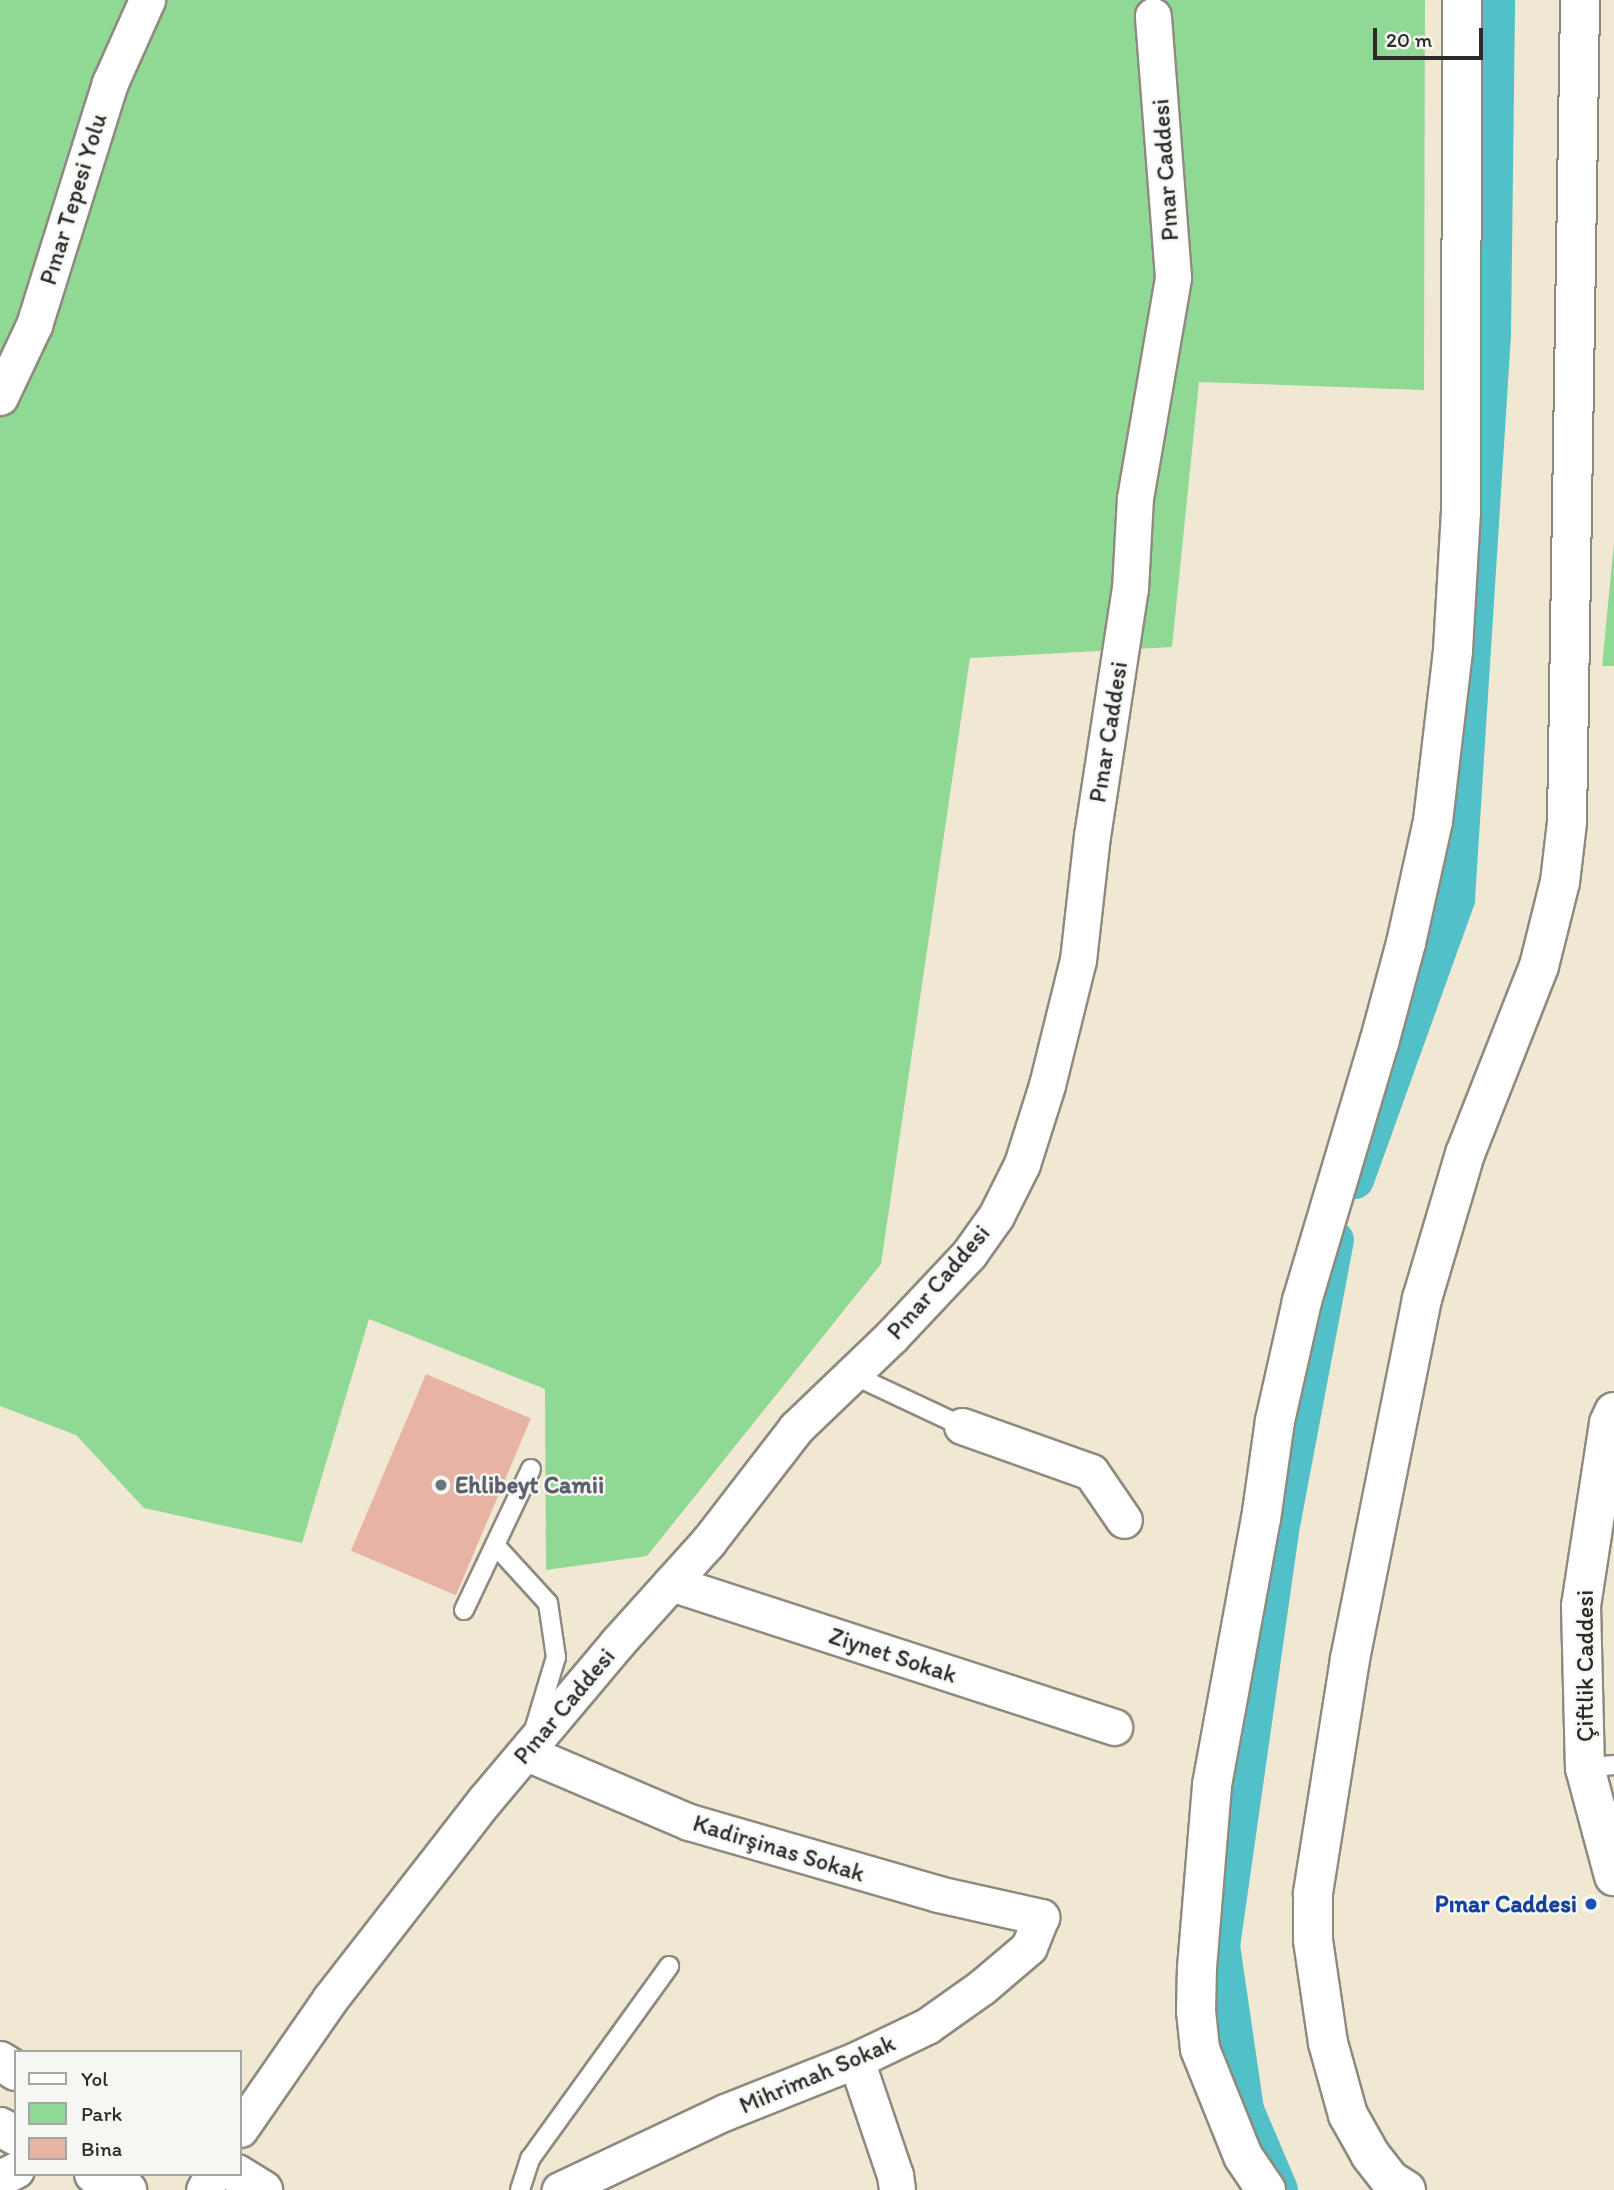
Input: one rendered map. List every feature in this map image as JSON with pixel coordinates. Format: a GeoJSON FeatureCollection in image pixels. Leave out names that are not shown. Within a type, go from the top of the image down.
{"type":"FeatureCollection","features":[{"type":"Feature","properties":{"kind":"street","name":"Pınar Tepesi Yolu"},"geometry":{"type":"LineString","coordinates":[[0,397],[34,325],[110,83],[147,0]]}},
{"type":"Feature","properties":{"kind":"street"},"geometry":{"type":"LineString","coordinates":[[1266,2190],[1243,2156],[1200,2049],[1196,2011],[1197,1968],[1212,1785],[1261,1519],[1275,1421],[1302,1301],[1382,1031],[1433,821],[1452,650],[1461,512],[1462,0]]}},
{"type":"Feature","properties":{"kind":"street"},"geometry":{"type":"LineString","coordinates":[[1406,2190],[1390,2180],[1370,2154],[1348,2115],[1326,2031],[1313,1940],[1313,1893],[1350,1659],[1422,1299],[1465,1154],[1539,966],[1560,882],[1567,822],[1580,0]]}},
{"type":"Feature","properties":{"kind":"street","name":"Pınar Caddesi"},"geometry":{"type":"LineString","coordinates":[[242,2126],[330,1999],[426,1872],[617,1643],[761,1478],[796,1428],[938,1289],[969,1254],[996,1216],[1022,1164],[1047,1085],[1078,960],[1092,836],[1130,589],[1135,498],[1173,276],[1153,16]]}},
{"type":"Feature","properties":{"kind":"street","name":"Çiftlik Caddesi"},"geometry":{"type":"LineString","coordinates":[[1614,1412],[1609,1423],[1581,1606],[1614,1877]]}},
{"type":"Feature","properties":{"kind":"street"},"geometry":{"type":"LineString","coordinates":[[962,1426],[1091,1472],[1124,1520]]}},
{"type":"Feature","properties":{"kind":"street","name":"Ziynet Sokak"},"geometry":{"type":"LineString","coordinates":[[671,1583],[1114,1727]]}},
{"type":"Feature","properties":{"kind":"street","name":"Kadirşinas Sokak"},"geometry":{"type":"LineString","coordinates":[[527,1753],[689,1822],[938,1894],[1041,1917]]}},
{"type":"Feature","properties":{"kind":"street","name":"Mihrimah Sokak"},"geometry":{"type":"LineString","coordinates":[[560,2190],[725,2112],[856,2060],[927,2026],[982,1987],[1028,1947],[1041,1917]]}},
{"type":"Feature","properties":{"kind":"street"},"geometry":{"type":"LineString","coordinates":[[856,2060],[895,2175],[897,2190]]}},
{"type":"Feature","properties":{"kind":"street"},"geometry":{"type":"LineString","coordinates":[[98,2176],[127,2190]]}},
{"type":"Feature","properties":{"kind":"street"},"geometry":{"type":"LineString","coordinates":[[240,2176],[262,2190]]}},
{"type":"Feature","properties":{"kind":"lane"},"geometry":{"type":"LineString","coordinates":[[851,1374],[962,1426]]}},
{"type":"Feature","properties":{"kind":"lane"},"geometry":{"type":"LineString","coordinates":[[464,1610],[531,1469]]}},
{"type":"Feature","properties":{"kind":"lane"},"geometry":{"type":"LineString","coordinates":[[495,1545],[548,1603],[556,1657],[527,1753]]}},
{"type":"Feature","properties":{"kind":"lane"},"geometry":{"type":"LineString","coordinates":[[520,2190],[530,2159],[668,1966]]}},
{"type":"Feature","properties":{"kind":"green space"},"geometry":{"type":"Polygon","coordinates":[[[0,0],[1425,0],[1424,390],[1199,382],[1172,647],[970,658],[881,1264],[647,1556],[546,1570],[545,1389],[369,1319],[302,1543],[144,1508],[76,1435],[0,1406],[0,0]]]}},
{"type":"Feature","properties":{"kind":"green space"},"geometry":{"type":"Polygon","coordinates":[[[1614,543],[1614,666],[1602,666],[1614,543]]]}},
{"type":"Feature","properties":{"kind":"building","name":"Ehlibeyt Camii"},"geometry":{"type":"Polygon","coordinates":[[[426,1374],[531,1419],[456,1595],[351,1551],[426,1374]]]}},
{"type":"Feature","properties":{"kind":"waterway"},"geometry":{"type":"LineString","coordinates":[[1355,1180],[1456,899],[1492,334],[1496,0]]}},
{"type":"Feature","properties":{"kind":"waterway"},"geometry":{"type":"LineString","coordinates":[[1279,2190],[1245,2110],[1221,1946],[1282,1520],[1335,1240]]}},
{"type":"Feature","properties":{"kind":"place","name":"Ehlibeyt Camii"},"geometry":{"type":"Point","coordinates":[441,1485]}},
{"type":"Feature","properties":{"kind":"place","name":"Pınar Caddesi"},"geometry":{"type":"Point","coordinates":[1591,1904]}}]}
